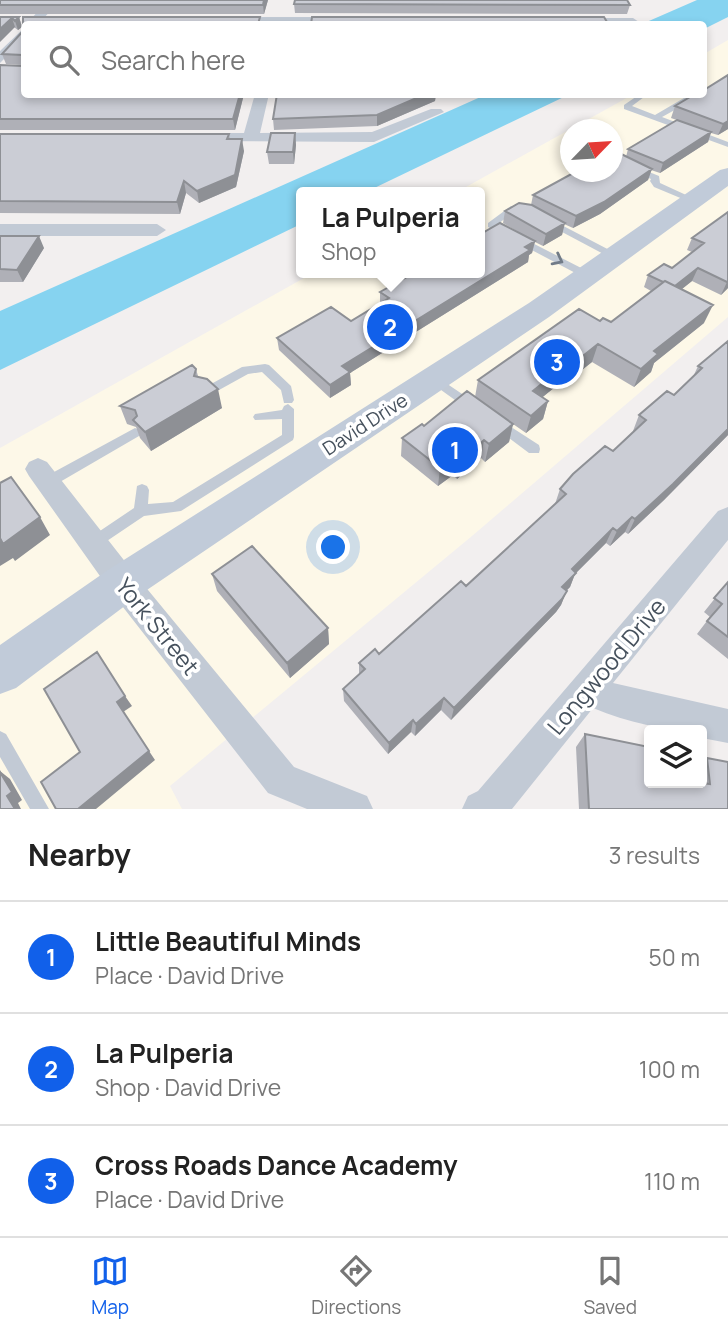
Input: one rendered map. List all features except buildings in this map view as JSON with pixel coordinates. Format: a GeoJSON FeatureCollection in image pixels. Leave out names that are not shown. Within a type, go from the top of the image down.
{"type":"FeatureCollection","features":[{"type":"Feature","properties":{"kind":"main road","name":"David Drive"},"geometry":{"type":"LineString","coordinates":[[0,672],[123,583],[434,379],[728,175]]}},
{"type":"Feature","properties":{"kind":"street"},"geometry":{"type":"LineString","coordinates":[[35,21],[55,0]]}},
{"type":"Feature","properties":{"kind":"street"},"geometry":{"type":"LineString","coordinates":[[280,21],[284,7]]}},
{"type":"Feature","properties":{"kind":"street"},"geometry":{"type":"LineString","coordinates":[[12,20],[21,21]]}},
{"type":"Feature","properties":{"kind":"street"},"geometry":{"type":"LineString","coordinates":[[0,59],[21,35]]}},
{"type":"Feature","properties":{"kind":"street"},"geometry":{"type":"LineString","coordinates":[[251,138],[261,98]]}},
{"type":"Feature","properties":{"kind":"street"},"geometry":{"type":"LineString","coordinates":[[182,138],[374,137],[436,112]]}},
{"type":"Feature","properties":{"kind":"street"},"geometry":{"type":"LineString","coordinates":[[0,230],[157,230]]}},
{"type":"Feature","properties":{"kind":"street","name":"York Street"},"geometry":{"type":"LineString","coordinates":[[43,475],[123,583],[281,780],[354,809]]}},
{"type":"Feature","properties":{"kind":"street","name":"Longwood Drive"},"geometry":{"type":"LineString","coordinates":[[481,809],[491,805],[728,519]]}},
{"type":"Feature","properties":{"kind":"street"},"geometry":{"type":"LineString","coordinates":[[587,689],[624,704],[728,726]]}},
{"type":"Feature","properties":{"kind":"lane"},"geometry":{"type":"LineString","coordinates":[[639,98],[627,107],[728,145]]}},
{"type":"Feature","properties":{"kind":"lane"},"geometry":{"type":"LineString","coordinates":[[655,118],[687,98]]}},
{"type":"Feature","properties":{"kind":"lane"},"geometry":{"type":"LineString","coordinates":[[623,164],[656,178],[654,181],[657,185],[693,200]]}},
{"type":"Feature","properties":{"kind":"lane"},"geometry":{"type":"LineString","coordinates":[[533,213],[511,209],[491,225],[587,275]]}},
{"type":"Feature","properties":{"kind":"lane"},"geometry":{"type":"LineString","coordinates":[[544,219],[614,256]]}},
{"type":"Feature","properties":{"kind":"lane"},"geometry":{"type":"LineString","coordinates":[[93,543],[141,511],[176,507],[288,437],[287,389],[265,368],[246,370],[206,392]]}},
{"type":"Feature","properties":{"kind":"lane"},"geometry":{"type":"LineString","coordinates":[[434,379],[534,449]]}},
{"type":"Feature","properties":{"kind":"lane"},"geometry":{"type":"LineString","coordinates":[[259,417],[288,408]]}},
{"type":"Feature","properties":{"kind":"lane"},"geometry":{"type":"LineString","coordinates":[[43,475],[135,433]]}},
{"type":"Feature","properties":{"kind":"lane"},"geometry":{"type":"LineString","coordinates":[[141,511],[142,490]]}},
{"type":"Feature","properties":{"kind":"lane"},"geometry":{"type":"LineString","coordinates":[[0,741],[40,809]]}},
{"type":"Feature","properties":{"kind":"shaded area"},"geometry":{"type":"Polygon","coordinates":[[[728,40],[728,317],[472,536],[170,786],[182,809],[0,809],[0,448],[304,278],[485,278],[485,187],[466,187],[560,135],[560,182],[623,182],[623,119],[589,119],[627,98],[707,98],[707,52],[728,40]]]}},
{"type":"Feature","properties":{"kind":"water"},"geometry":{"type":"Polygon","coordinates":[[[697,0],[728,0],[728,17],[707,28],[707,21],[649,21],[697,0]]]}},
{"type":"Feature","properties":{"kind":"water"},"geometry":{"type":"Polygon","coordinates":[[[478,98],[562,98],[376,187],[296,187],[296,226],[0,370],[0,311],[478,98]]]}},
{"type":"Feature","properties":{"kind":"place","name":"La Pulperia"},"geometry":{"type":"Point","coordinates":[390,327]}},
{"type":"Feature","properties":{"kind":"place","name":"Cross Roads Dance Academy"},"geometry":{"type":"Point","coordinates":[557,362]}},
{"type":"Feature","properties":{"kind":"place","name":"Little Beautiful Minds"},"geometry":{"type":"Point","coordinates":[455,450]}}]}
